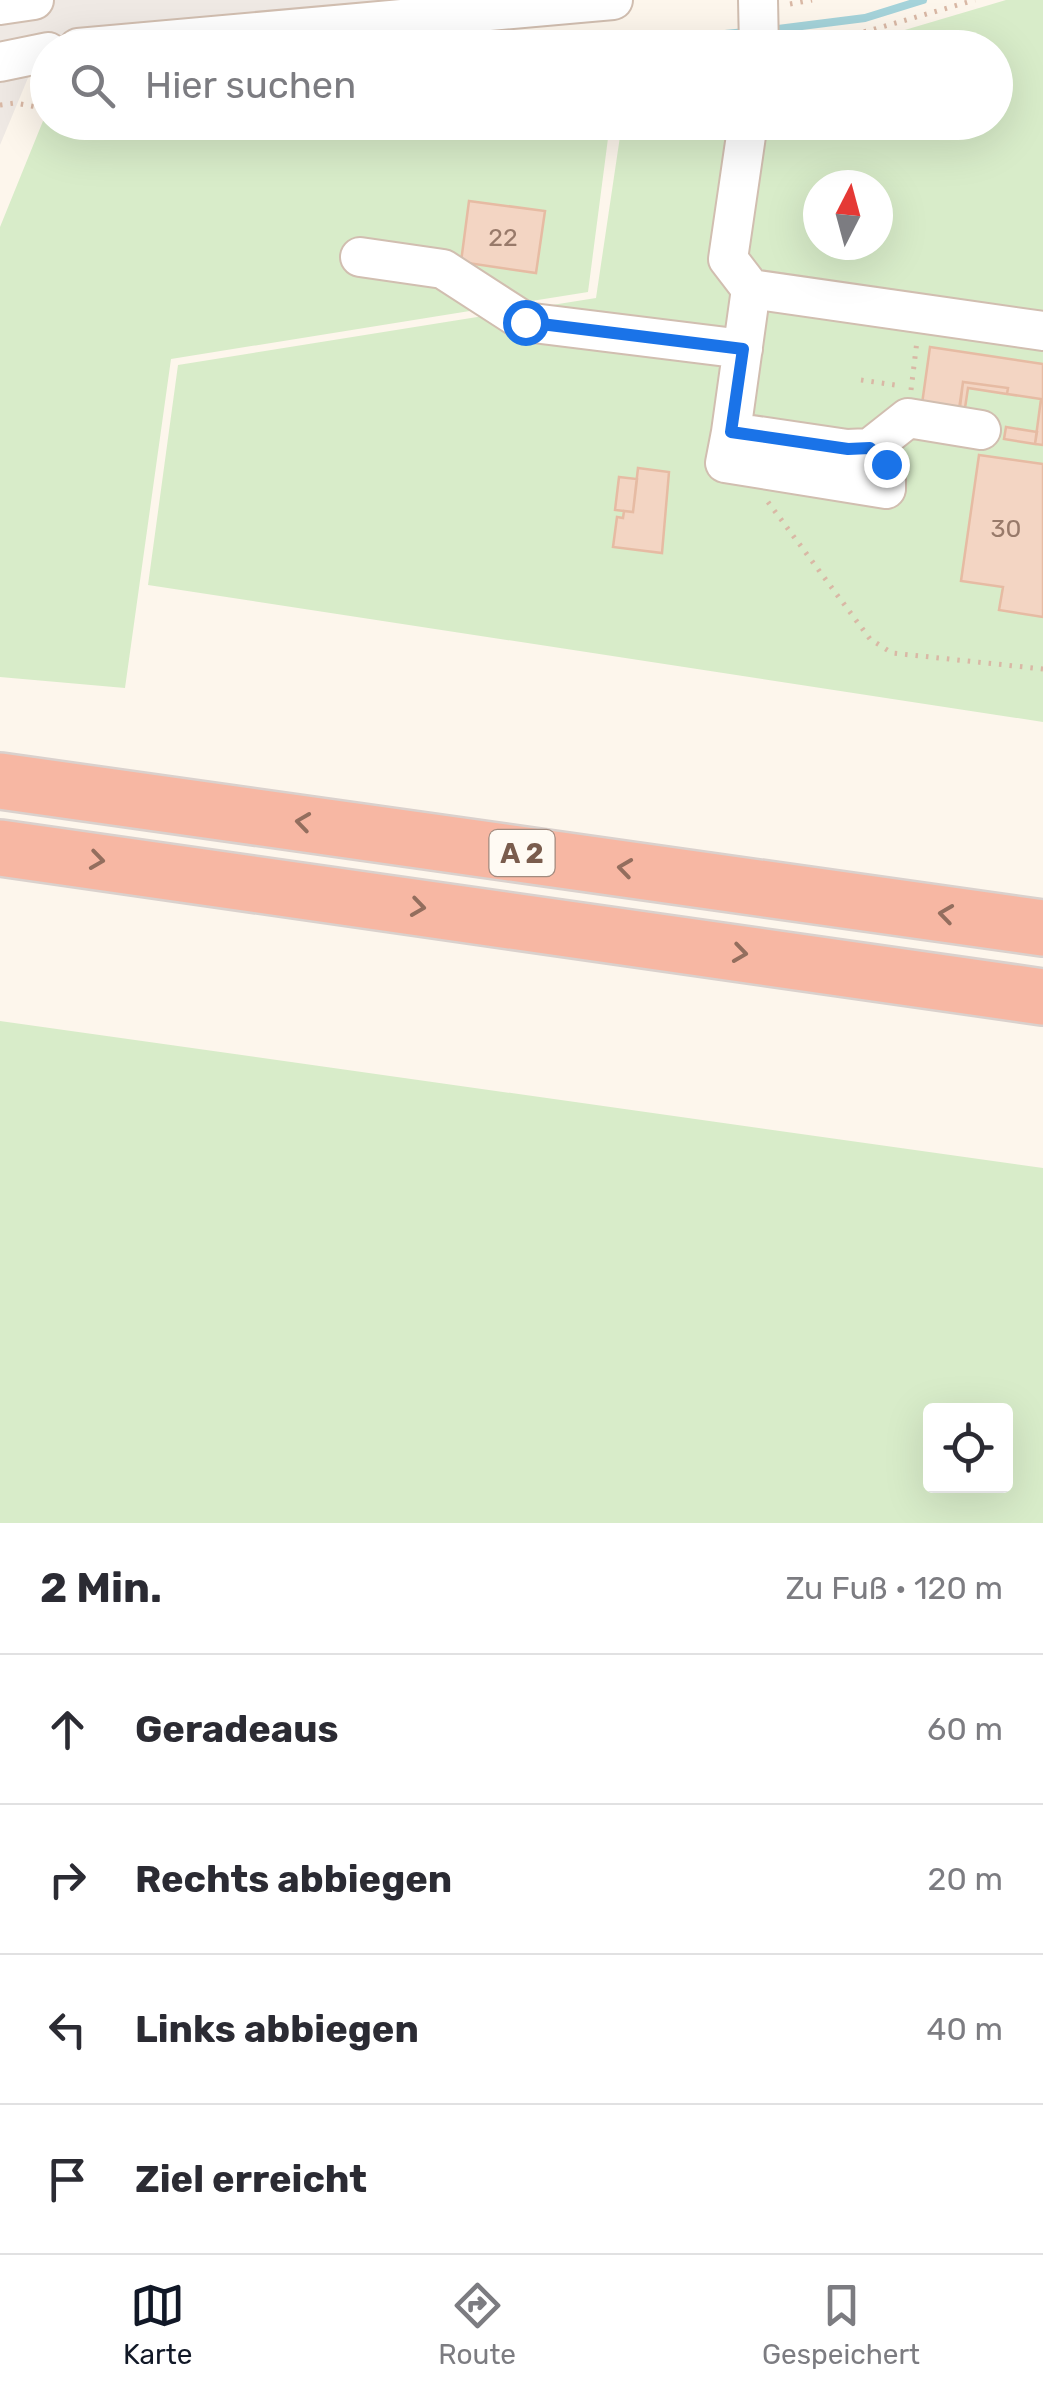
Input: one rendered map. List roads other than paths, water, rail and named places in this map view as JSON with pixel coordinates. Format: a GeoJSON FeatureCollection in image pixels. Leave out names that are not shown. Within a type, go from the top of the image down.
{"type":"FeatureCollection","features":[{"type":"Feature","properties":{"kind":"highway","name":"A 2"},"geometry":{"type":"LineString","coordinates":[[0,780],[1043,928]]}},
{"type":"Feature","properties":{"kind":"highway","name":"A 2"},"geometry":{"type":"LineString","coordinates":[[0,848],[1043,997]]}},
{"type":"Feature","properties":{"kind":"street"},"geometry":{"type":"LineString","coordinates":[[0,5],[34,0]]}},
{"type":"Feature","properties":{"kind":"street"},"geometry":{"type":"LineString","coordinates":[[256,30],[613,0]]}},
{"type":"Feature","properties":{"kind":"street"},"geometry":{"type":"LineString","coordinates":[[0,62],[30,56]]}},
{"type":"Feature","properties":{"kind":"street"},"geometry":{"type":"LineString","coordinates":[[745,140],[728,259],[751,289],[1043,331]]}},
{"type":"Feature","properties":{"kind":"street"},"geometry":{"type":"LineString","coordinates":[[360,257],[443,270],[525,322],[743,349]]}},
{"type":"Feature","properties":{"kind":"street"},"geometry":{"type":"LineString","coordinates":[[751,289],[725,463],[886,490],[886,464],[870,448]]}},
{"type":"Feature","properties":{"kind":"street"},"geometry":{"type":"LineString","coordinates":[[731,432],[848,449],[870,448],[910,403],[982,430]]}},
{"type":"Feature","properties":{"kind":"waterway"},"geometry":{"type":"LineString","coordinates":[[770,30],[865,18],[923,0]]}}]}
